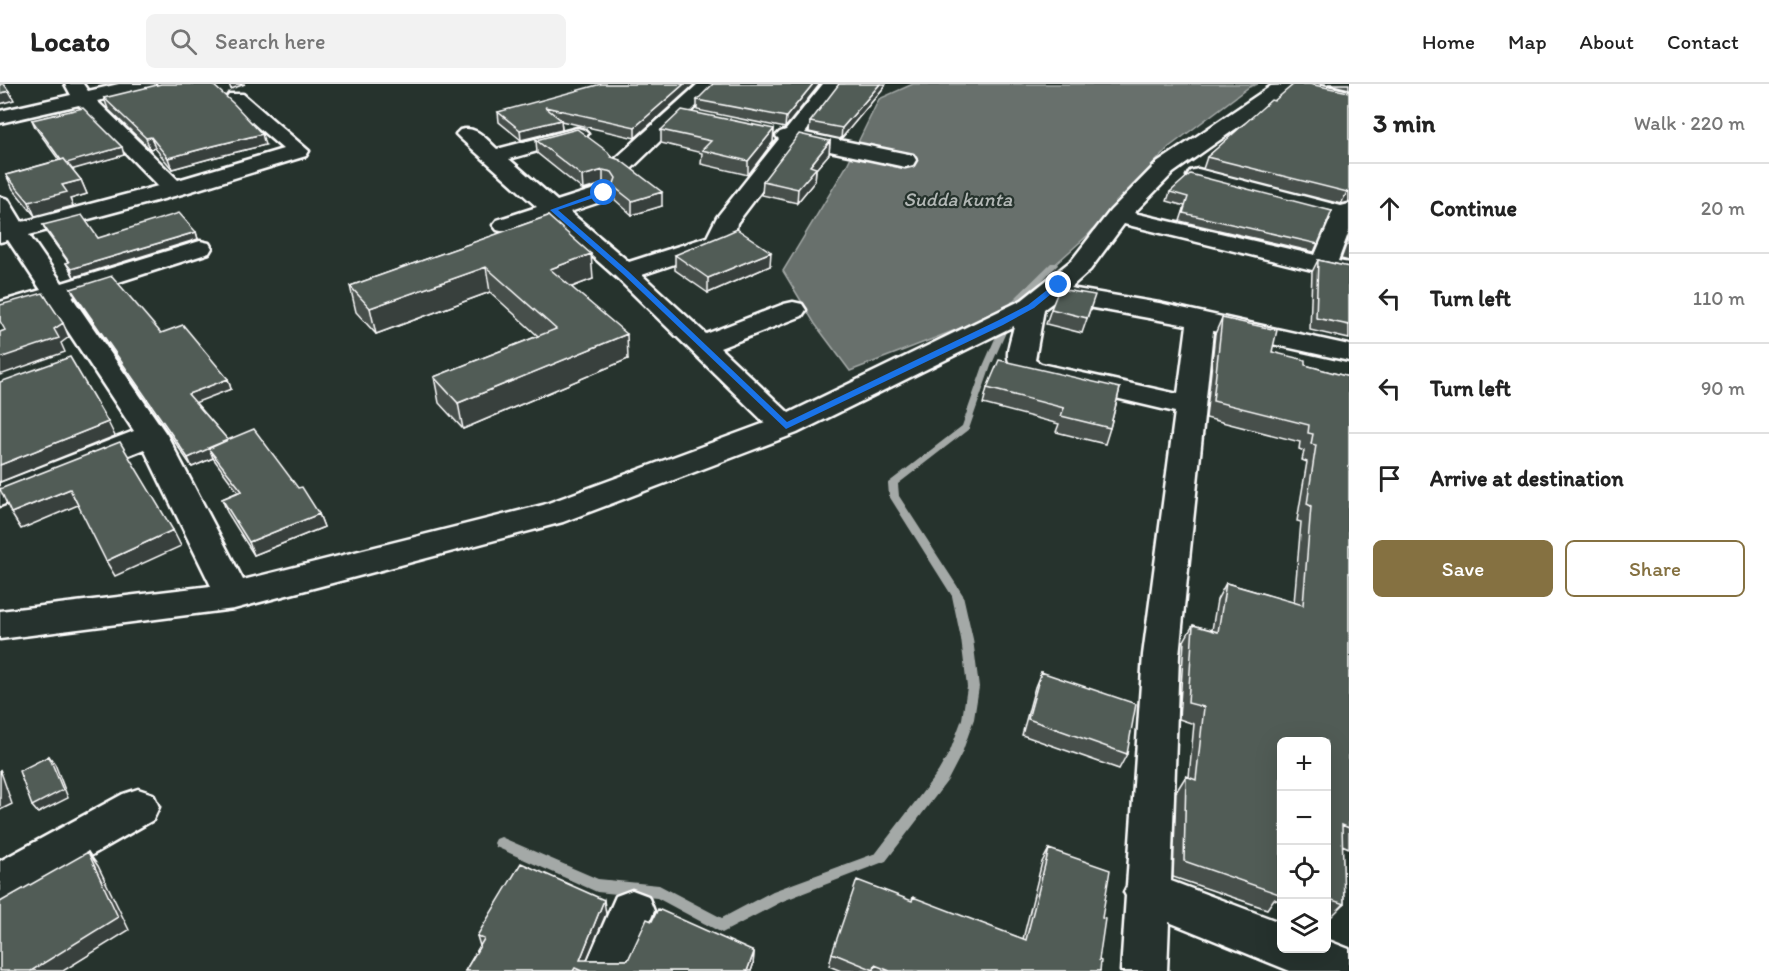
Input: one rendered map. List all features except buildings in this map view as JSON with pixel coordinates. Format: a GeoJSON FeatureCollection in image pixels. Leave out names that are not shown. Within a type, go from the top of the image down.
{"type":"FeatureCollection","features":[{"type":"Feature","properties":{"kind":"street"},"geometry":{"type":"LineString","coordinates":[[0,117],[79,92],[145,84]]}},
{"type":"Feature","properties":{"kind":"street"},"geometry":{"type":"LineString","coordinates":[[622,165],[686,116],[708,84]]}},
{"type":"Feature","properties":{"kind":"street"},"geometry":{"type":"LineString","coordinates":[[625,272],[716,242],[723,234],[725,222],[780,135],[833,84]]}},
{"type":"Feature","properties":{"kind":"street"},"geometry":{"type":"LineString","coordinates":[[0,625],[234,596],[551,514],[786,426],[1046,294],[1081,265],[1118,216],[1165,168],[1290,84],[1349,97]]}},
{"type":"Feature","properties":{"kind":"street"},"geometry":{"type":"LineString","coordinates":[[79,92],[174,189]]}},
{"type":"Feature","properties":{"kind":"street"},"geometry":{"type":"LineString","coordinates":[[8,233],[174,189],[297,151],[236,98]]}},
{"type":"Feature","properties":{"kind":"street"},"geometry":{"type":"LineString","coordinates":[[467,134],[625,272],[786,426]]}},
{"type":"Feature","properties":{"kind":"street"},"geometry":{"type":"LineString","coordinates":[[493,157],[577,134]]}},
{"type":"Feature","properties":{"kind":"street"},"geometry":{"type":"LineString","coordinates":[[780,135],[905,160]]}},
{"type":"Feature","properties":{"kind":"street"},"geometry":{"type":"LineString","coordinates":[[1165,168],[1347,212],[1323,266]]}},
{"type":"Feature","properties":{"kind":"street"},"geometry":{"type":"LineString","coordinates":[[504,225],[604,193]]}},
{"type":"Feature","properties":{"kind":"street"},"geometry":{"type":"LineString","coordinates":[[0,204],[8,233],[59,294],[85,357],[152,435],[234,596]]}},
{"type":"Feature","properties":{"kind":"street"},"geometry":{"type":"LineString","coordinates":[[1118,216],[1349,271]]}},
{"type":"Feature","properties":{"kind":"street"},"geometry":{"type":"LineString","coordinates":[[0,311],[200,248]]}},
{"type":"Feature","properties":{"kind":"street"},"geometry":{"type":"LineString","coordinates":[[1046,294],[1201,320],[1349,353]]}},
{"type":"Feature","properties":{"kind":"street"},"geometry":{"type":"LineString","coordinates":[[1046,294],[1021,359],[1022,364],[1032,370],[1190,406]]}},
{"type":"Feature","properties":{"kind":"street"},"geometry":{"type":"LineString","coordinates":[[702,345],[793,310]]}},
{"type":"Feature","properties":{"kind":"street"},"geometry":{"type":"LineString","coordinates":[[1144,971],[1146,892],[1161,655],[1201,320]]}},
{"type":"Feature","properties":{"kind":"street"},"geometry":{"type":"LineString","coordinates":[[0,495],[152,435]]}},
{"type":"Feature","properties":{"kind":"street"},"geometry":{"type":"LineString","coordinates":[[0,884],[138,807]]}},
{"type":"Feature","properties":{"kind":"street"},"geometry":{"type":"LineString","coordinates":[[1146,892],[1277,944]]}},
{"type":"Feature","properties":{"kind":"street"},"geometry":{"type":"LineString","coordinates":[[606,971],[632,911]]}},
{"type":"Feature","properties":{"kind":"street"},"geometry":{"type":"LineString","coordinates":[[1301,953],[1346,971]]}},
{"type":"Feature","properties":{"kind":"water","name":"Sudda kunta"},"geometry":{"type":"Polygon","coordinates":[[[913,84],[1258,84],[1249,87],[1169,147],[1088,235],[1002,312],[850,371],[815,324],[783,271],[846,167],[879,99],[913,84]]]}},
{"type":"Feature","properties":{"kind":"waterway"},"geometry":{"type":"LineString","coordinates":[[501,843],[597,885],[659,892],[722,926],[778,896],[881,857],[943,776],[956,753],[968,719],[973,687],[967,639],[957,595],[894,496],[893,483],[966,427],[987,366],[1015,302],[1054,265]]}},
{"type":"Feature","properties":{"kind":"route"},"geometry":{"type":"LineString","coordinates":[[604,193],[554,210],[625,272],[786,426],[1000,323],[1031,306],[1059,285]]}}]}
